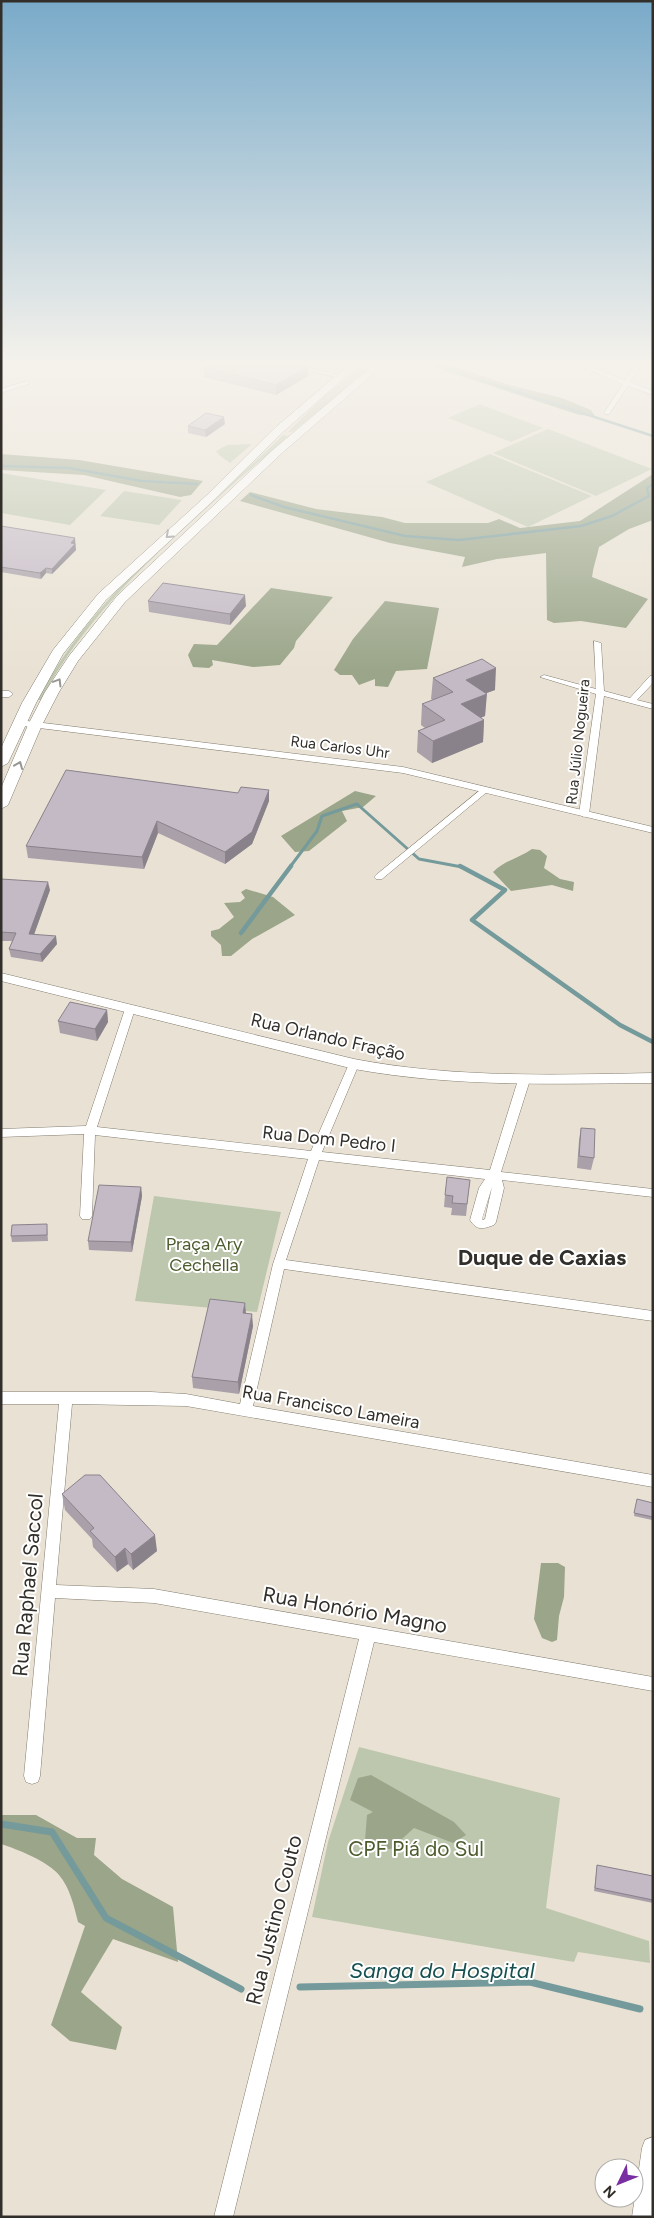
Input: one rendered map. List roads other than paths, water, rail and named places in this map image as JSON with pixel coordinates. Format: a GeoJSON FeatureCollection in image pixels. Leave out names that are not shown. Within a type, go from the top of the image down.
{"type":"FeatureCollection","features":[{"type":"Feature","properties":{"kind":"main road"},"geometry":{"type":"LineString","coordinates":[[1,763],[19,723],[57,653],[102,597],[243,466]]}},
{"type":"Feature","properties":{"kind":"main road"},"geometry":{"type":"LineString","coordinates":[[1,805],[35,725],[73,659],[121,599],[263,466]]}},
{"type":"Feature","properties":{"kind":"street","name":"Rua Júlio Nogueira"},"geometry":{"type":"LineString","coordinates":[[584,814],[600,692],[597,643]]}},
{"type":"Feature","properties":{"kind":"street"},"geometry":{"type":"LineString","coordinates":[[544,677],[653,707]]}},
{"type":"Feature","properties":{"kind":"street"},"geometry":{"type":"LineString","coordinates":[[632,701],[653,678]]}},
{"type":"Feature","properties":{"kind":"street","name":"Rua Carlos Uhr"},"geometry":{"type":"LineString","coordinates":[[19,723],[382,767],[653,830]]}},
{"type":"Feature","properties":{"kind":"street"},"geometry":{"type":"LineString","coordinates":[[379,878],[484,790]]}},
{"type":"Feature","properties":{"kind":"street","name":"Rua Orlando Fração"},"geometry":{"type":"LineString","coordinates":[[1,977],[354,1064],[407,1075],[524,1080],[653,1078]]}},
{"type":"Feature","properties":{"kind":"street"},"geometry":{"type":"LineString","coordinates":[[86,1216],[90,1130],[130,1009]]}},
{"type":"Feature","properties":{"kind":"street"},"geometry":{"type":"LineString","coordinates":[[245,1411],[279,1264],[315,1155],[354,1064]]}},
{"type":"Feature","properties":{"kind":"street"},"geometry":{"type":"LineString","coordinates":[[494,1175],[524,1080]]}},
{"type":"Feature","properties":{"kind":"street","name":"Rua Dom Pedro I"},"geometry":{"type":"LineString","coordinates":[[1,1133],[90,1130],[653,1194]]}},
{"type":"Feature","properties":{"kind":"street"},"geometry":{"type":"LineString","coordinates":[[279,1264],[653,1316]]}},
{"type":"Feature","properties":{"kind":"street","name":"Rua Raphael Saccol"},"geometry":{"type":"LineString","coordinates":[[32,1776],[66,1397]]}},
{"type":"Feature","properties":{"kind":"street","name":"Rua Francisco Lameira"},"geometry":{"type":"LineString","coordinates":[[1,1398],[159,1398],[653,1481]]}},
{"type":"Feature","properties":{"kind":"street","name":"Rua Honório Magno"},"geometry":{"type":"LineString","coordinates":[[49,1591],[154,1596],[653,1684]]}},
{"type":"Feature","properties":{"kind":"street","name":"Rua Justino Couto"},"geometry":{"type":"LineString","coordinates":[[223,2217],[368,1634]]}},
{"type":"Feature","properties":{"kind":"street"},"geometry":{"type":"LineString","coordinates":[[644,2217],[653,2148]]}},
{"type":"Feature","properties":{"kind":"waterway"},"geometry":{"type":"LineString","coordinates":[[1,466],[69,468],[142,481],[197,484]]}},
{"type":"Feature","properties":{"kind":"waterway"},"geometry":{"type":"LineString","coordinates":[[251,495],[284,507],[405,536],[459,540],[581,526],[612,516],[649,496],[647,488],[653,484]]}},
{"type":"Feature","properties":{"kind":"waterway"},"geometry":{"type":"LineString","coordinates":[[290,867],[317,831],[322,816],[357,804],[419,859],[462,867]]}},
{"type":"Feature","properties":{"kind":"waterway"},"geometry":{"type":"LineString","coordinates":[[241,933],[291,866]]}},
{"type":"Feature","properties":{"kind":"waterway"},"geometry":{"type":"LineString","coordinates":[[462,867],[505,890],[472,920],[620,1025],[653,1042]]}},
{"type":"Feature","properties":{"kind":"waterway","name":"Sanga do Hospital"},"geometry":{"type":"LineString","coordinates":[[1,1824],[52,1832],[106,1918],[241,1989]]}},
{"type":"Feature","properties":{"kind":"waterway","name":"Sanga do Hospital"},"geometry":{"type":"LineString","coordinates":[[300,1987],[530,1982],[640,2009]]}},
{"type":"Feature","properties":{"kind":"district","name":"Duque de Caxias"},"geometry":{"type":"Point","coordinates":[542,1257]}},
{"type":"Feature","properties":{"kind":"park label","name":"Praça Ary Cechella"},"geometry":{"type":"Point","coordinates":[204,1254]}},
{"type":"Feature","properties":{"kind":"park label","name":"CPF Piá do Sul"},"geometry":{"type":"Point","coordinates":[416,1849]}}]}
